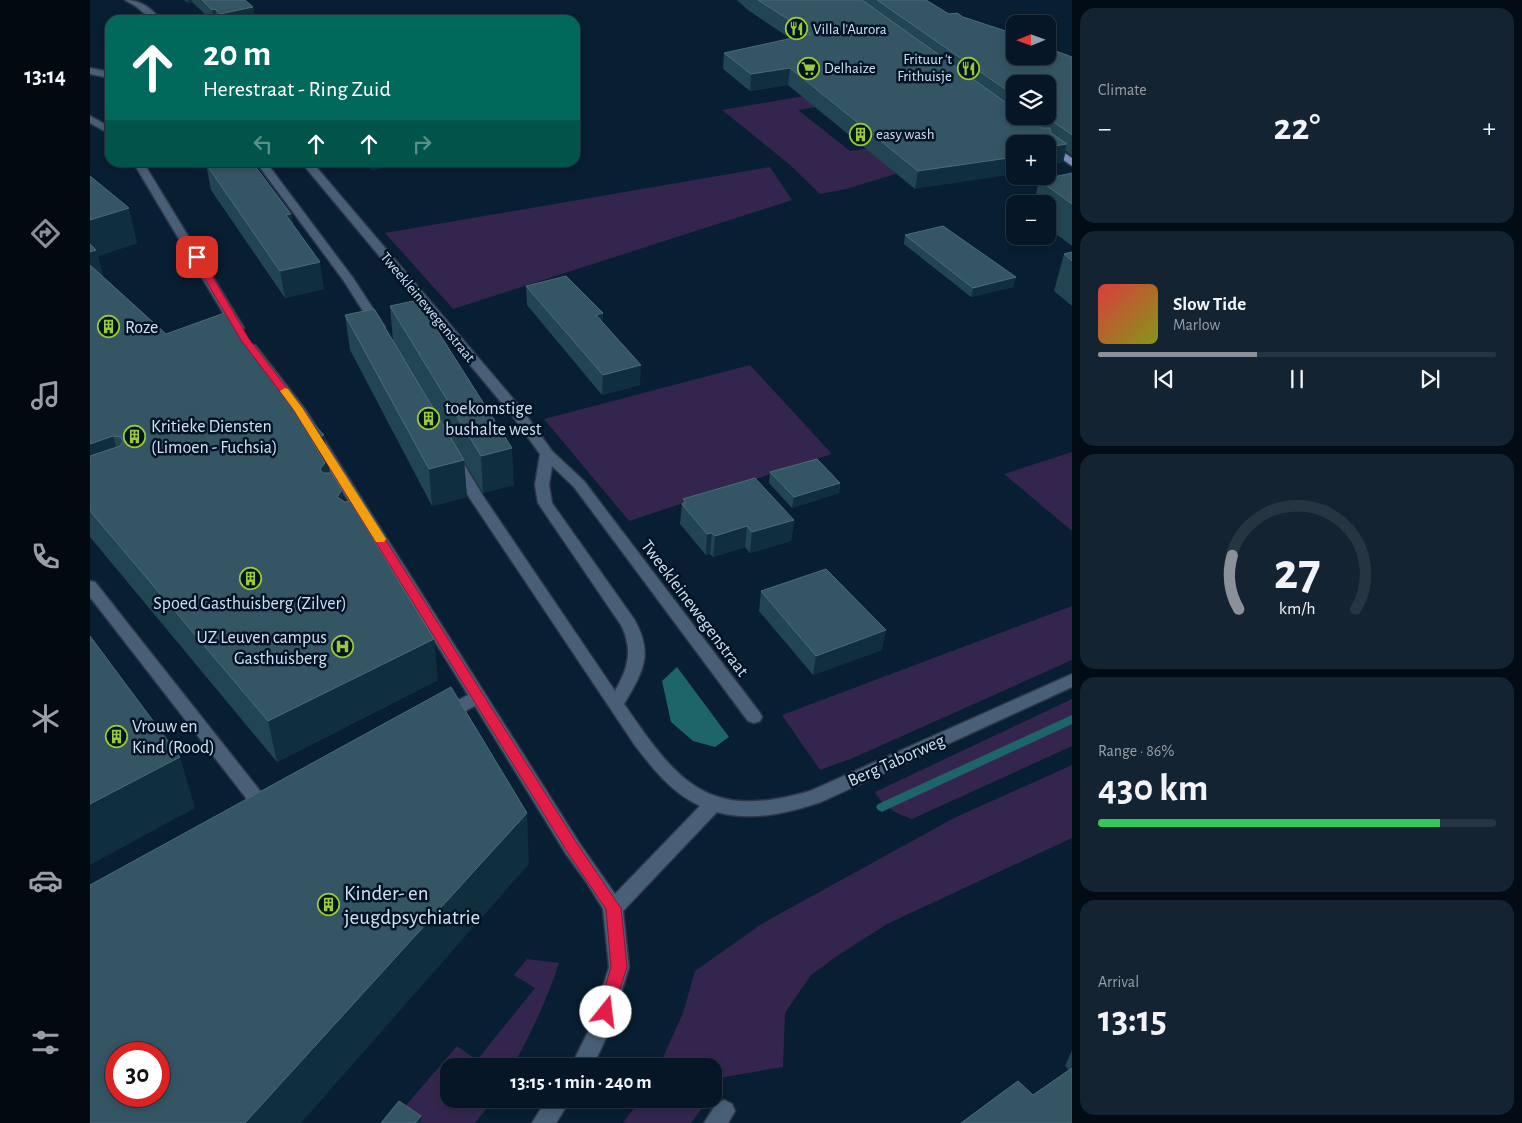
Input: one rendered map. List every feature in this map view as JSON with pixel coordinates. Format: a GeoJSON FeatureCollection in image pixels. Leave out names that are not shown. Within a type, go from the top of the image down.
{"type":"FeatureCollection","features":[{"type":"Feature","properties":{"kind":"main road"},"geometry":{"type":"LineString","coordinates":[[1056,151],[1072,163]]}},
{"type":"Feature","properties":{"kind":"street"},"geometry":{"type":"LineString","coordinates":[[129,0],[140,5],[151,15]]}},
{"type":"Feature","properties":{"kind":"street"},"geometry":{"type":"LineString","coordinates":[[90,71],[105,74]]}},
{"type":"Feature","properties":{"kind":"street"},"geometry":{"type":"LineString","coordinates":[[90,119],[105,128]]}},
{"type":"Feature","properties":{"kind":"street"},"geometry":{"type":"LineString","coordinates":[[141,167],[245,340],[298,409],[348,503],[365,530],[479,696],[576,853],[594,877],[613,908],[619,967],[601,1027],[586,1058]]}},
{"type":"Feature","properties":{"kind":"street"},"geometry":{"type":"LineString","coordinates":[[265,167],[349,280],[386,340]]}},
{"type":"Feature","properties":{"kind":"street","name":"Tweekleinewegenstraat"},"geometry":{"type":"LineString","coordinates":[[310,167],[516,411],[547,454],[579,484],[754,717]]}},
{"type":"Feature","properties":{"kind":"street","name":"Berg Taborweg"},"geometry":{"type":"LineString","coordinates":[[448,447],[476,497],[640,738],[678,784],[694,795],[714,804],[729,808],[775,809],[815,796],[1072,680]]}},
{"type":"Feature","properties":{"kind":"street"},"geometry":{"type":"LineString","coordinates":[[547,454],[542,485],[545,503],[628,623],[638,644],[637,666],[616,704]]}},
{"type":"Feature","properties":{"kind":"street"},"geometry":{"type":"LineString","coordinates":[[90,586],[266,812]]}},
{"type":"Feature","properties":{"kind":"street"},"geometry":{"type":"LineString","coordinates":[[432,721],[479,696]]}},
{"type":"Feature","properties":{"kind":"street"},"geometry":{"type":"LineString","coordinates":[[250,821],[283,803]]}},
{"type":"Feature","properties":{"kind":"street"},"geometry":{"type":"LineString","coordinates":[[613,908],[714,804]]}},
{"type":"Feature","properties":{"kind":"street"},"geometry":{"type":"LineString","coordinates":[[543,1123],[554,1108]]}},
{"type":"Feature","properties":{"kind":"shaded area"},"geometry":{"type":"Polygon","coordinates":[[[897,80],[845,102],[798,110],[850,151],[898,144],[945,159],[846,189],[820,194],[789,164],[722,110],[897,80]]]}},
{"type":"Feature","properties":{"kind":"shaded area"},"geometry":{"type":"Polygon","coordinates":[[[770,167],[792,200],[453,309],[385,233],[770,167]]]}},
{"type":"Feature","properties":{"kind":"shaded area"},"geometry":{"type":"Polygon","coordinates":[[[750,365],[832,454],[629,521],[544,419],[750,365]]]}},
{"type":"Feature","properties":{"kind":"shaded area"},"geometry":{"type":"Polygon","coordinates":[[[1072,452],[1072,531],[1004,474],[1072,452]]]}},
{"type":"Feature","properties":{"kind":"shaded area"},"geometry":{"type":"Polygon","coordinates":[[[1072,606],[1072,660],[853,758],[820,770],[782,715],[1072,606]]]}},
{"type":"Feature","properties":{"kind":"shaded area"},"geometry":{"type":"Polygon","coordinates":[[[677,667],[729,737],[715,747],[693,741],[671,722],[662,681],[677,667]]]}},
{"type":"Feature","properties":{"kind":"shaded area"},"geometry":{"type":"Polygon","coordinates":[[[1072,699],[1072,746],[912,819],[891,809],[882,802],[875,792],[1072,699]]]}},
{"type":"Feature","properties":{"kind":"shaded area"},"geometry":{"type":"Polygon","coordinates":[[[1072,765],[1072,838],[887,924],[811,975],[785,1013],[783,1067],[724,1077],[722,1080],[722,1058],[663,1058],[683,1013],[695,971],[763,923],[954,818],[1072,765]]]}},
{"type":"Feature","properties":{"kind":"shaded area"},"geometry":{"type":"Polygon","coordinates":[[[527,959],[559,963],[538,1016],[517,1058],[479,1058],[535,988],[514,975],[527,959]]]}},
{"type":"Feature","properties":{"kind":"shaded area"},"geometry":{"type":"Polygon","coordinates":[[[457,1046],[474,1058],[447,1058],[457,1046]]]}},
{"type":"Feature","properties":{"kind":"shaded area"},"geometry":{"type":"Polygon","coordinates":[[[440,1066],[440,1108],[487,1108],[475,1123],[419,1123],[401,1111],[440,1066]]]}},
{"type":"Feature","properties":{"kind":"shaded area"},"geometry":{"type":"Polygon","coordinates":[[[634,1108],[702,1108],[691,1123],[623,1123],[634,1108]]]}},
{"type":"Feature","properties":{"kind":"building"},"geometry":{"type":"Polygon","coordinates":[[[202,0],[245,0],[253,7],[220,14],[215,9],[212,10],[202,0]]]}},
{"type":"Feature","properties":{"kind":"building"},"geometry":{"type":"Polygon","coordinates":[[[758,0],[862,0],[1006,103],[1006,125],[1038,125],[1042,128],[1050,128],[1051,133],[1054,135],[1006,135],[1006,158],[918,171],[790,68],[751,74],[724,53],[811,34],[758,0]]]}},
{"type":"Feature","properties":{"kind":"building"},"geometry":{"type":"Polygon","coordinates":[[[877,0],[926,0],[949,14],[957,13],[963,17],[1006,31],[1006,65],[1056,65],[1056,51],[1072,57],[1072,135],[1056,124],[1056,75],[1006,75],[1006,90],[877,0]]]}},
{"type":"Feature","properties":{"kind":"building"},"geometry":{"type":"Polygon","coordinates":[[[1056,136],[1067,144],[1056,146],[1056,136]]]}},
{"type":"Feature","properties":{"kind":"building"},"geometry":{"type":"Polygon","coordinates":[[[208,167],[256,167],[291,214],[286,215],[320,262],[280,271],[208,167]]]}},
{"type":"Feature","properties":{"kind":"building"},"geometry":{"type":"Polygon","coordinates":[[[1072,173],[1072,204],[1046,185],[1056,185],[1056,176],[1072,173]]]}},
{"type":"Feature","properties":{"kind":"building"},"geometry":{"type":"Polygon","coordinates":[[[90,176],[129,208],[90,220],[90,176]]]}},
{"type":"Feature","properties":{"kind":"building"},"geometry":{"type":"Polygon","coordinates":[[[943,226],[1016,277],[973,288],[905,235],[943,226]]]}},
{"type":"Feature","properties":{"kind":"building"},"geometry":{"type":"Polygon","coordinates":[[[90,244],[96,250],[90,252],[90,244]]]}},
{"type":"Feature","properties":{"kind":"building"},"geometry":{"type":"Polygon","coordinates":[[[1072,252],[1072,261],[1064,254],[1072,252]]]}},
{"type":"Feature","properties":{"kind":"building"},"geometry":{"type":"Polygon","coordinates":[[[90,265],[166,334],[230,311],[279,388],[324,435],[312,441],[325,463],[320,469],[323,473],[332,473],[342,490],[337,497],[345,502],[350,501],[434,639],[268,721],[90,511],[90,456],[120,446],[123,442],[121,437],[113,436],[90,444],[90,265]]]}},
{"type":"Feature","properties":{"kind":"building"},"geometry":{"type":"Polygon","coordinates":[[[566,276],[603,313],[596,315],[641,365],[603,375],[526,286],[566,276]]]}},
{"type":"Feature","properties":{"kind":"building"},"geometry":{"type":"Polygon","coordinates":[[[418,300],[512,448],[481,456],[390,306],[418,300]]]}},
{"type":"Feature","properties":{"kind":"building"},"geometry":{"type":"Polygon","coordinates":[[[374,309],[464,460],[429,469],[345,315],[374,309]]]}},
{"type":"Feature","properties":{"kind":"building"},"geometry":{"type":"Polygon","coordinates":[[[817,459],[840,483],[794,497],[770,472],[817,459]]]}},
{"type":"Feature","properties":{"kind":"building"},"geometry":{"type":"Polygon","coordinates":[[[755,478],[794,520],[752,532],[747,526],[715,536],[712,533],[707,534],[682,504],[686,502],[683,499],[755,478]]]}},
{"type":"Feature","properties":{"kind":"building"},"geometry":{"type":"Polygon","coordinates":[[[826,569],[886,630],[816,656],[761,591],[826,569]]]}},
{"type":"Feature","properties":{"kind":"building"},"geometry":{"type":"Polygon","coordinates":[[[90,636],[180,757],[90,804],[90,636]]]}},
{"type":"Feature","properties":{"kind":"building","name":"Kinder- en jeugdpsychiatrie"},"geometry":{"type":"Polygon","coordinates":[[[451,687],[527,813],[245,1123],[90,1123],[90,885],[451,687]]]}},
{"type":"Feature","properties":{"kind":"building"},"geometry":{"type":"Polygon","coordinates":[[[1072,1068],[1072,1123],[961,1123],[1018,1081],[1033,1095],[1072,1068]]]}},
{"type":"Feature","properties":{"kind":"building"},"geometry":{"type":"Polygon","coordinates":[[[399,1101],[421,1116],[415,1123],[381,1123],[399,1101]]]}},
{"type":"Feature","properties":{"kind":"waterway"},"geometry":{"type":"LineString","coordinates":[[882,807],[1072,719]]}},
{"type":"Feature","properties":{"kind":"slow traffic"},"geometry":{"type":"LineString","coordinates":[[285,391],[380,539]]}},
{"type":"Feature","properties":{"kind":"place","name":"Villa l'Aurora"},"geometry":{"type":"Point","coordinates":[797,29]}},
{"type":"Feature","properties":{"kind":"place","name":"Delhaize"},"geometry":{"type":"Point","coordinates":[808,68]}},
{"type":"Feature","properties":{"kind":"place","name":"Frituur 't Frithuisje"},"geometry":{"type":"Point","coordinates":[968,68]}},
{"type":"Feature","properties":{"kind":"place","name":"easy wash"},"geometry":{"type":"Point","coordinates":[860,134]}},
{"type":"Feature","properties":{"kind":"place","name":"Roze"},"geometry":{"type":"Point","coordinates":[109,327]}},
{"type":"Feature","properties":{"kind":"place","name":"toekomstige bushalte west"},"geometry":{"type":"Point","coordinates":[429,418]}},
{"type":"Feature","properties":{"kind":"place","name":"Kritieke Diensten (Limoen - Fuchsia)"},"geometry":{"type":"Point","coordinates":[135,436]}},
{"type":"Feature","properties":{"kind":"place","name":"Spoed Gasthuisberg (Zilver)"},"geometry":{"type":"Point","coordinates":[250,578]}},
{"type":"Feature","properties":{"kind":"place","name":"UZ Leuven campus Gasthuisberg"},"geometry":{"type":"Point","coordinates":[343,647]}},
{"type":"Feature","properties":{"kind":"place","name":"Vrouw en Kind (Rood)"},"geometry":{"type":"Point","coordinates":[116,736]}},
{"type":"Feature","properties":{"kind":"place","name":"Kinder- en jeugdpsychiatrie"},"geometry":{"type":"Point","coordinates":[328,905]}},
{"type":"Feature","properties":{"kind":"route"},"geometry":{"type":"LineString","coordinates":[[197,257],[245,340],[298,409],[573,849],[594,877],[613,908],[619,967],[606,1012]]}}]}
